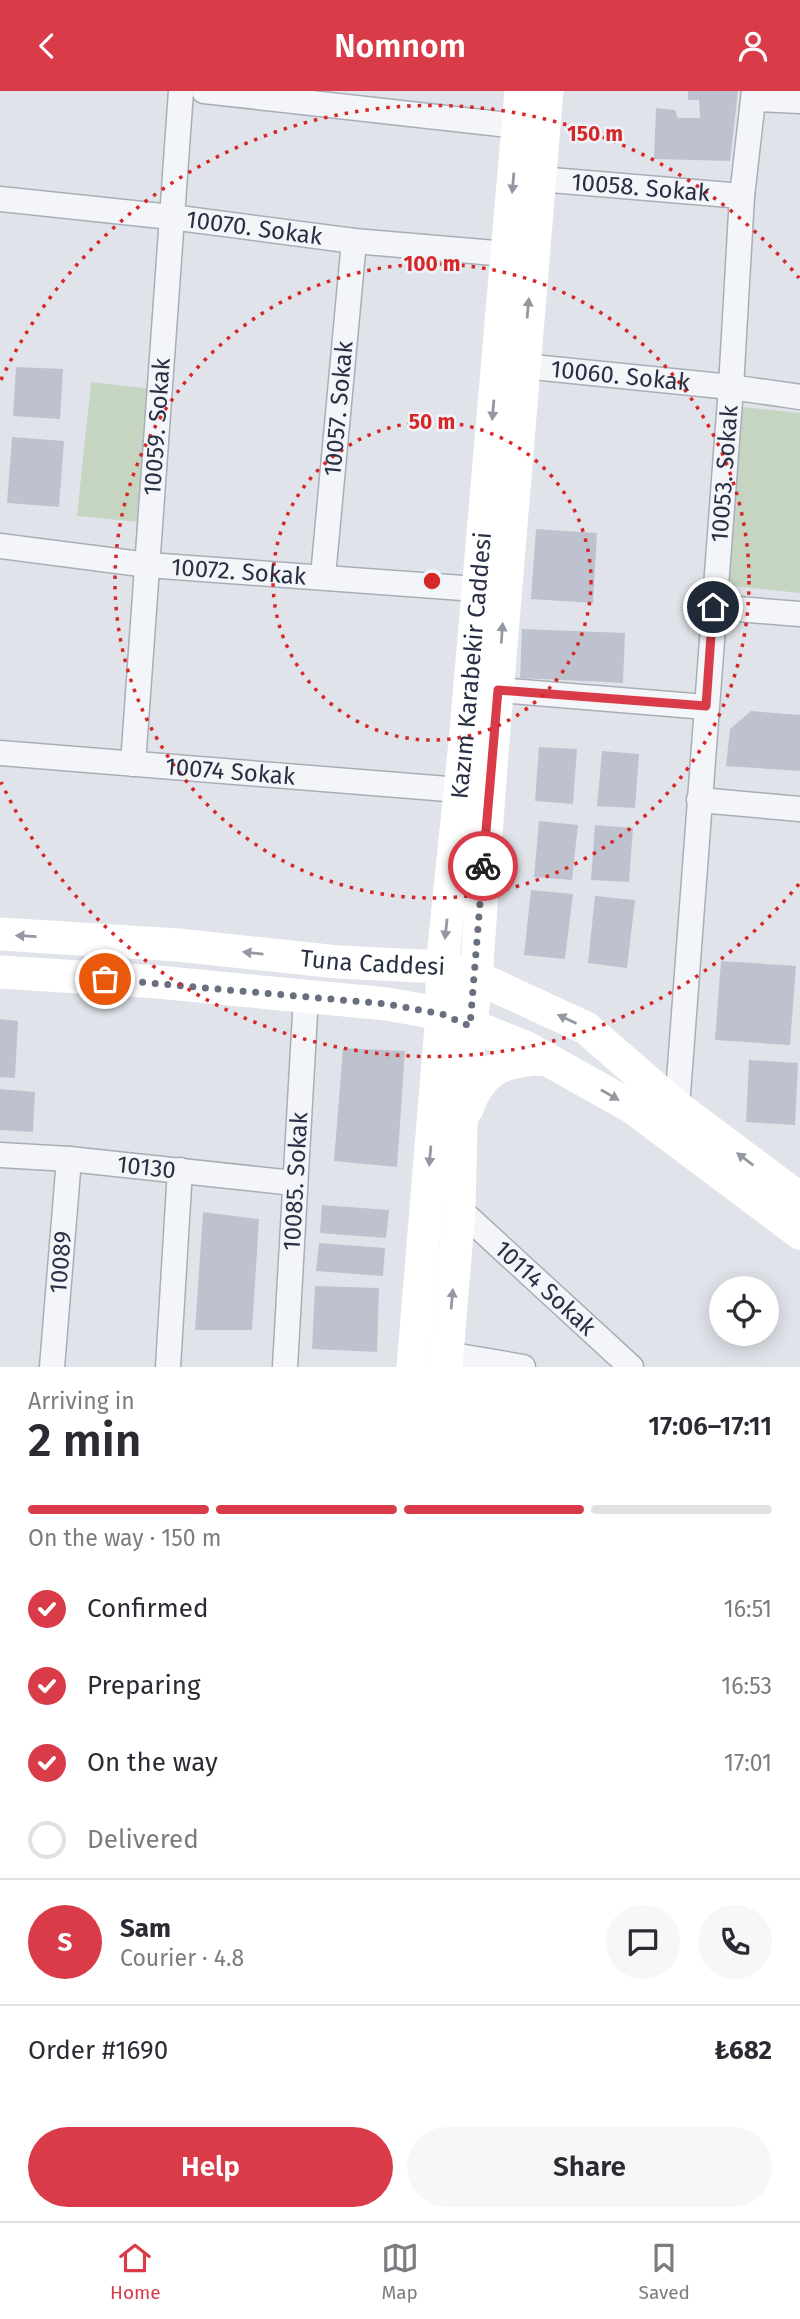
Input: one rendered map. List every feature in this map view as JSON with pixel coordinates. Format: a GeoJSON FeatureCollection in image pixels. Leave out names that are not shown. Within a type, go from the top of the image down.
{"type":"FeatureCollection","features":[{"type":"Feature","properties":{"kind":"street","name":"10059. Sokak"},"geometry":{"type":"LineString","coordinates":[[133,764],[181,91]]}},
{"type":"Feature","properties":{"kind":"street"},"geometry":{"type":"LineString","coordinates":[[204,91],[518,126]]}},
{"type":"Feature","properties":{"kind":"street","name":"Kazım Karabekir Caddesi"},"geometry":{"type":"LineString","coordinates":[[447,1360],[460,1209],[461,1124],[456,1020],[442,967],[521,91]]}},
{"type":"Feature","properties":{"kind":"street","name":"Kazım Karabekir Caddesi"},"geometry":{"type":"LineString","coordinates":[[413,1367],[456,1020],[476,977],[547,91]]}},
{"type":"Feature","properties":{"kind":"street"},"geometry":{"type":"LineString","coordinates":[[754,95],[800,101]]}},
{"type":"Feature","properties":{"kind":"street","name":"10053. Sokak"},"geometry":{"type":"LineString","coordinates":[[677,1107],[731,387],[742,196],[754,95]]}},
{"type":"Feature","properties":{"kind":"street","name":"10058. Sokak"},"geometry":{"type":"LineString","coordinates":[[540,179],[742,196]]}},
{"type":"Feature","properties":{"kind":"street","name":"10070. Sokak"},"geometry":{"type":"LineString","coordinates":[[0,199],[172,217],[354,241],[507,254]]}},
{"type":"Feature","properties":{"kind":"street","name":"10057. Sokak"},"geometry":{"type":"LineString","coordinates":[[323,576],[354,241]]}},
{"type":"Feature","properties":{"kind":"street","name":"10060. Sokak"},"geometry":{"type":"LineString","coordinates":[[523,366],[731,387],[800,397]]}},
{"type":"Feature","properties":{"kind":"street","name":"10072. Sokak"},"geometry":{"type":"LineString","coordinates":[[0,546],[148,565],[476,589]]}},
{"type":"Feature","properties":{"kind":"street"},"geometry":{"type":"LineString","coordinates":[[713,607],[800,614]]}},
{"type":"Feature","properties":{"kind":"street"},"geometry":{"type":"LineString","coordinates":[[498,690],[706,706]]}},
{"type":"Feature","properties":{"kind":"street","name":"10074 Sokak"},"geometry":{"type":"LineString","coordinates":[[0,753],[460,790]]}},
{"type":"Feature","properties":{"kind":"street"},"geometry":{"type":"LineString","coordinates":[[699,800],[800,809]]}},
{"type":"Feature","properties":{"kind":"street","name":"Tuna Caddesi"},"geometry":{"type":"LineString","coordinates":[[0,934],[177,945],[338,963],[442,967],[476,977],[586,1028],[677,1107],[800,1199]]}},
{"type":"Feature","properties":{"kind":"street","name":"Tuna Caddesi"},"geometry":{"type":"LineString","coordinates":[[0,972],[157,982],[387,1004],[456,1020],[525,1047],[632,1107],[800,1233]]}},
{"type":"Feature","properties":{"kind":"street","name":"10085. Sokak"},"geometry":{"type":"LineString","coordinates":[[285,1367],[306,996]]}},
{"type":"Feature","properties":{"kind":"street"},"geometry":{"type":"LineString","coordinates":[[461,1124],[473,1091],[492,1071],[521,1059],[547,1059]]}},
{"type":"Feature","properties":{"kind":"street","name":"10130"},"geometry":{"type":"LineString","coordinates":[[0,1155],[69,1159],[294,1183]]}},
{"type":"Feature","properties":{"kind":"street","name":"10089"},"geometry":{"type":"LineString","coordinates":[[52,1367],[69,1159]]}},
{"type":"Feature","properties":{"kind":"street"},"geometry":{"type":"LineString","coordinates":[[168,1367],[180,1170]]}},
{"type":"Feature","properties":{"kind":"street","name":"10114 Sokak"},"geometry":{"type":"LineString","coordinates":[[460,1209],[631,1367]]}},
{"type":"Feature","properties":{"kind":"street"},"geometry":{"type":"LineString","coordinates":[[447,1360],[523,1367]]}},
{"type":"Feature","properties":{"kind":"green space"},"geometry":{"type":"Polygon","coordinates":[[[91,382],[152,389],[139,522],[77,516],[91,382]]]}},
{"type":"Feature","properties":{"kind":"green space"},"geometry":{"type":"Polygon","coordinates":[[[742,407],[800,413],[800,593],[724,585],[742,407]]]}},
{"type":"Feature","properties":{"kind":"building"},"geometry":{"type":"Polygon","coordinates":[[[688,91],[738,91],[730,161],[654,159],[656,108],[675,110],[678,118],[700,118],[699,100],[688,100],[688,91]]]}},
{"type":"Feature","properties":{"kind":"building"},"geometry":{"type":"Polygon","coordinates":[[[16,367],[63,369],[60,419],[13,416],[16,367]]]}},
{"type":"Feature","properties":{"kind":"building"},"geometry":{"type":"Polygon","coordinates":[[[12,437],[64,441],[59,507],[7,503],[12,437]]]}},
{"type":"Feature","properties":{"kind":"building"},"geometry":{"type":"Polygon","coordinates":[[[536,529],[597,533],[593,603],[531,599],[536,529]]]}},
{"type":"Feature","properties":{"kind":"building"},"geometry":{"type":"Polygon","coordinates":[[[522,629],[625,633],[623,683],[520,678],[522,629]]]}},
{"type":"Feature","properties":{"kind":"building"},"geometry":{"type":"Polygon","coordinates":[[[751,711],[800,715],[800,771],[726,766],[730,729],[751,711]]]}},
{"type":"Feature","properties":{"kind":"building"},"geometry":{"type":"Polygon","coordinates":[[[539,747],[577,749],[573,804],[535,801],[539,747]]]}},
{"type":"Feature","properties":{"kind":"building"},"geometry":{"type":"Polygon","coordinates":[[[602,751],[639,754],[635,808],[597,806],[602,751]]]}},
{"type":"Feature","properties":{"kind":"building"},"geometry":{"type":"Polygon","coordinates":[[[539,821],[578,825],[572,880],[534,877],[539,821]]]}},
{"type":"Feature","properties":{"kind":"building"},"geometry":{"type":"Polygon","coordinates":[[[595,825],[633,828],[629,882],[591,880],[595,825]]]}},
{"type":"Feature","properties":{"kind":"building"},"geometry":{"type":"Polygon","coordinates":[[[531,890],[573,894],[565,959],[524,955],[531,890]]]}},
{"type":"Feature","properties":{"kind":"building"},"geometry":{"type":"Polygon","coordinates":[[[595,896],[635,900],[627,968],[588,963],[595,896]]]}},
{"type":"Feature","properties":{"kind":"building"},"geometry":{"type":"Polygon","coordinates":[[[721,961],[796,966],[790,1045],[715,1040],[721,961]]]}},
{"type":"Feature","properties":{"kind":"building"},"geometry":{"type":"Polygon","coordinates":[[[0,1019],[18,1021],[15,1078],[0,1077],[0,1019]]]}},
{"type":"Feature","properties":{"kind":"building"},"geometry":{"type":"Polygon","coordinates":[[[343,1048],[405,1051],[397,1167],[334,1161],[343,1048]]]}},
{"type":"Feature","properties":{"kind":"building"},"geometry":{"type":"Polygon","coordinates":[[[749,1060],[798,1063],[795,1125],[746,1122],[749,1060]]]}},
{"type":"Feature","properties":{"kind":"building"},"geometry":{"type":"Polygon","coordinates":[[[0,1089],[35,1092],[33,1132],[0,1130],[0,1089]]]}},
{"type":"Feature","properties":{"kind":"building"},"geometry":{"type":"Polygon","coordinates":[[[322,1205],[389,1210],[386,1238],[320,1233],[322,1205]]]}},
{"type":"Feature","properties":{"kind":"building"},"geometry":{"type":"Polygon","coordinates":[[[203,1212],[259,1219],[252,1330],[195,1330],[203,1212]]]}},
{"type":"Feature","properties":{"kind":"building"},"geometry":{"type":"Polygon","coordinates":[[[319,1243],[385,1248],[383,1276],[316,1271],[319,1243]]]}},
{"type":"Feature","properties":{"kind":"building"},"geometry":{"type":"Polygon","coordinates":[[[315,1286],[379,1288],[377,1352],[312,1349],[315,1286]]]}},
{"type":"Feature","properties":{"kind":"way so far"},"geometry":{"type":"LineString","coordinates":[[105,979],[387,1004],[442,1014],[470,1026],[483,866]]}},
{"type":"Feature","properties":{"kind":"route"},"geometry":{"type":"LineString","coordinates":[[483,866],[498,690],[706,706],[713,607]]}}]}
